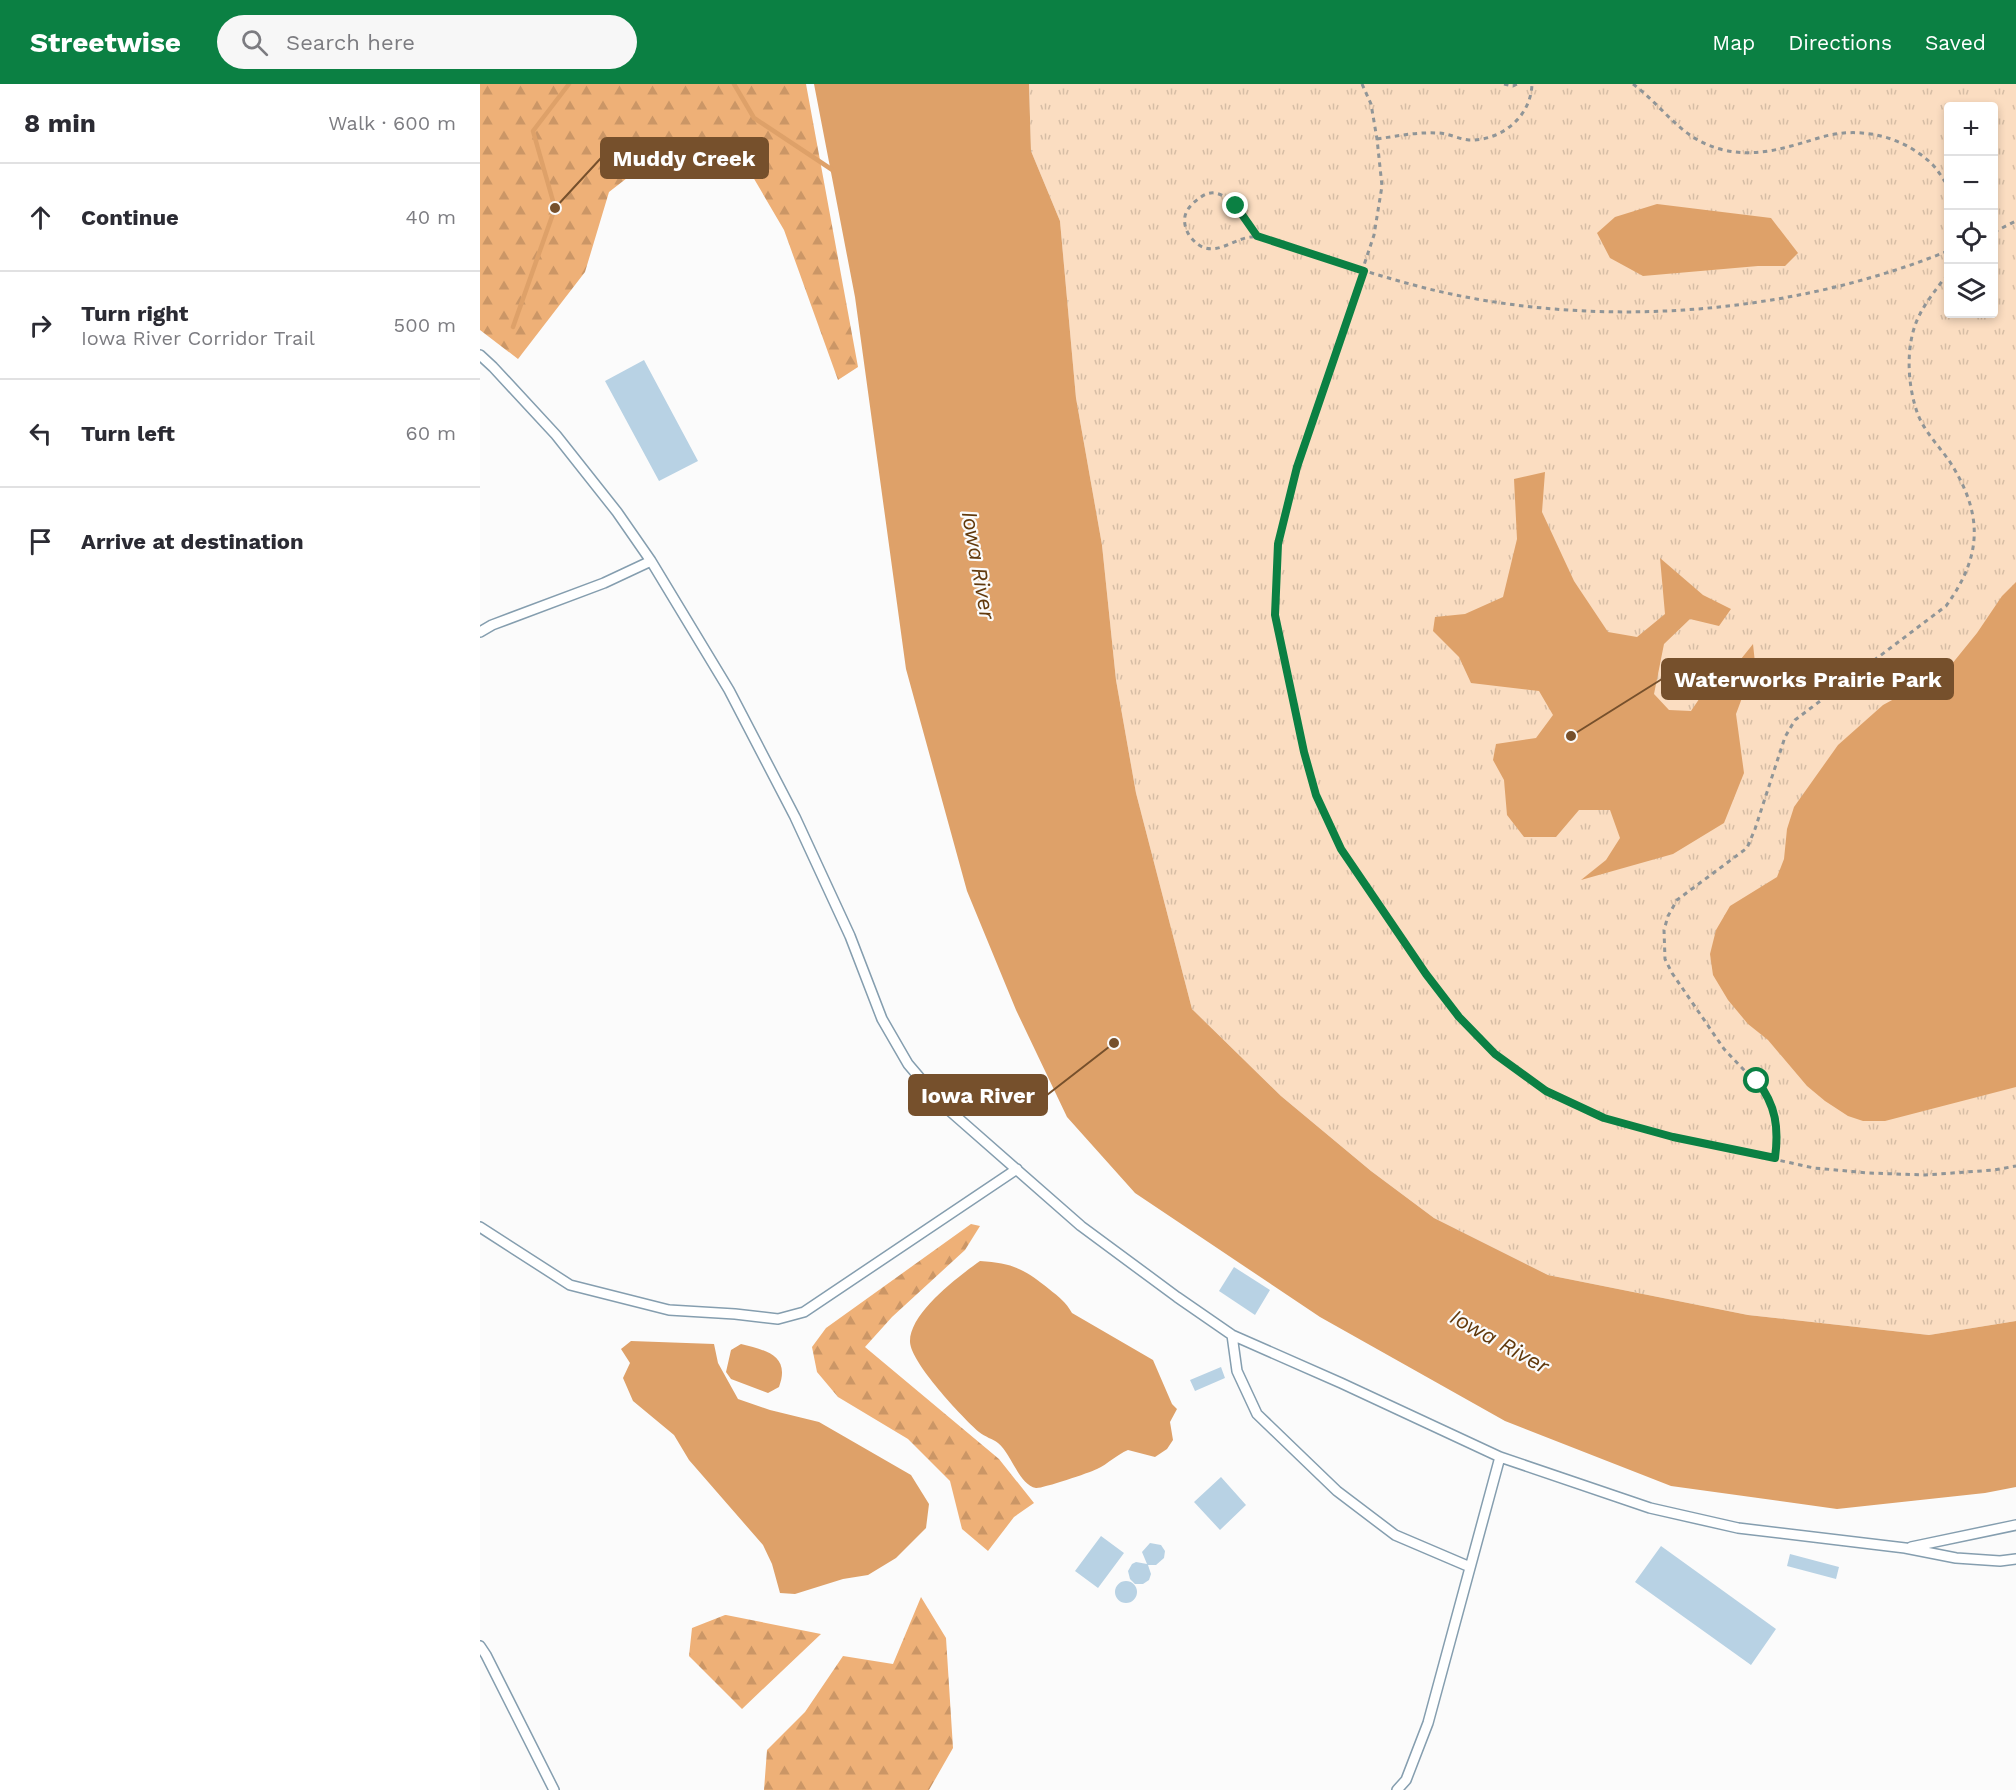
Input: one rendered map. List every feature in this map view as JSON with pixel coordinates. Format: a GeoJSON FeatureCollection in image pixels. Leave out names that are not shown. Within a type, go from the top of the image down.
{"type":"FeatureCollection","features":[{"type":"Feature","properties":{"kind":"lane"},"geometry":{"type":"LineString","coordinates":[[480,356],[556,435],[617,512],[651,561],[729,690],[795,817],[850,936],[882,1019],[908,1064],[942,1104],[1081,1226],[1177,1298],[1232,1335],[1500,1456],[1650,1508],[1738,1528],[1905,1548],[1956,1558],[2000,1561],[2016,1559]]}},
{"type":"Feature","properties":{"kind":"lane"},"geometry":{"type":"LineString","coordinates":[[480,632],[492,625],[604,583],[651,561]]}},
{"type":"Feature","properties":{"kind":"lane"},"geometry":{"type":"LineString","coordinates":[[480,1227],[570,1286],[669,1310],[778,1319],[804,1312],[1017,1169]]}},
{"type":"Feature","properties":{"kind":"lane"},"geometry":{"type":"LineString","coordinates":[[1232,1335],[1237,1371],[1257,1414],[1337,1491],[1395,1535],[1470,1567]]}},
{"type":"Feature","properties":{"kind":"lane"},"geometry":{"type":"LineString","coordinates":[[1397,1790],[1406,1780],[1428,1723],[1500,1456]]}},
{"type":"Feature","properties":{"kind":"lane"},"geometry":{"type":"LineString","coordinates":[[1905,1548],[2016,1524]]}},
{"type":"Feature","properties":{"kind":"lane"},"geometry":{"type":"LineString","coordinates":[[480,1646],[554,1790]]}},
{"type":"Feature","properties":{"kind":"path"},"geometry":{"type":"LineString","coordinates":[[1362,84],[1371,104],[1382,186],[1374,235],[1364,271],[1297,467],[1278,544],[1275,615],[1304,752],[1316,795],[1341,849],[1426,974],[1459,1017],[1495,1054],[1546,1091],[1604,1118],[1673,1137],[1814,1168],[1925,1175],[1994,1170],[2016,1166]]}},
{"type":"Feature","properties":{"kind":"path"},"geometry":{"type":"LineString","coordinates":[[1504,84],[1513,86],[1516,84]]}},
{"type":"Feature","properties":{"kind":"path"},"geometry":{"type":"LineString","coordinates":[[1377,139],[1418,132],[1443,133],[1466,140],[1502,134],[1520,117],[1529,101],[1532,84]]}},
{"type":"Feature","properties":{"kind":"path"},"geometry":{"type":"LineString","coordinates":[[1633,84],[1645,93],[1681,130],[1700,142],[1721,150],[1743,154],[1765,153],[1825,136],[1862,133],[1884,135],[1914,151],[1932,164],[1944,180]]}},
{"type":"Feature","properties":{"kind":"path"},"geometry":{"type":"LineString","coordinates":[[1257,236],[1236,206],[1216,192],[1204,194],[1192,204],[1185,215],[1185,227],[1190,237],[1200,246],[1213,249],[1257,236],[1364,271],[1466,297],[1525,306],[1591,311],[1664,310],[1744,304],[1790,296],[1875,275],[1944,252]]}},
{"type":"Feature","properties":{"kind":"path"},"geometry":{"type":"LineString","coordinates":[[1998,230],[2016,221]]}},
{"type":"Feature","properties":{"kind":"path"},"geometry":{"type":"LineString","coordinates":[[1775,1158],[1778,1139],[1774,1109],[1767,1094],[1724,1049],[1672,974],[1665,959],[1664,930],[1668,916],[1677,900],[1747,848],[1781,747],[1795,720],[1946,606],[1958,590],[1970,564],[1974,542],[1971,503],[1964,486],[1918,415],[1911,392],[1909,365],[1912,340],[1919,316],[1944,279]]}},
{"type":"Feature","properties":{"kind":"green space"},"geometry":{"type":"Polygon","coordinates":[[[480,84],[806,84],[858,367],[838,380],[784,230],[736,148],[676,140],[609,192],[585,272],[518,359],[480,330],[480,84]]]}},
{"type":"Feature","properties":{"kind":"green space"},"geometry":{"type":"Polygon","coordinates":[[[1029,84],[2016,84],[2016,1321],[1929,1335],[1748,1315],[1548,1275],[1434,1218],[1371,1171],[1281,1096],[1192,1009],[1136,793],[1116,680],[1102,545],[1076,398],[1060,221],[1031,151],[1029,84]]]}},
{"type":"Feature","properties":{"kind":"green space"},"geometry":{"type":"Polygon","coordinates":[[[971,1224],[980,1226],[965,1250],[892,1317],[865,1347],[999,1459],[1034,1503],[1014,1517],[988,1551],[962,1529],[950,1481],[908,1439],[838,1397],[817,1372],[812,1347],[826,1328],[971,1224]]]}},
{"type":"Feature","properties":{"kind":"green space"},"geometry":{"type":"Polygon","coordinates":[[[921,1597],[946,1638],[953,1748],[929,1790],[764,1790],[767,1750],[805,1712],[843,1656],[893,1664],[921,1597]]]}},
{"type":"Feature","properties":{"kind":"green space"},"geometry":{"type":"Polygon","coordinates":[[[725,1615],[821,1634],[742,1709],[689,1656],[692,1628],[725,1615]]]}},
{"type":"Feature","properties":{"kind":"water"},"geometry":{"type":"Polygon","coordinates":[[[814,84],[1029,84],[1031,151],[1060,221],[1076,398],[1102,545],[1116,680],[1136,793],[1192,1009],[1281,1096],[1371,1171],[1434,1218],[1548,1275],[1748,1315],[1929,1335],[2016,1321],[2016,1487],[1985,1493],[1837,1509],[1671,1486],[1505,1421],[1320,1317],[1135,1193],[1067,1117],[1016,1010],[967,891],[906,669],[855,297],[814,84]]]}},
{"type":"Feature","properties":{"kind":"water"},"geometry":{"type":"Polygon","coordinates":[[[1657,204],[1771,218],[1798,253],[1785,266],[1758,266],[1643,276],[1610,258],[1597,233],[1615,217],[1657,204]]]}},
{"type":"Feature","properties":{"kind":"water"},"geometry":{"type":"Polygon","coordinates":[[[1545,472],[1542,512],[1574,581],[1608,632],[1637,637],[1665,614],[1660,558],[1703,595],[1731,609],[1719,626],[1690,619],[1664,644],[1654,694],[1669,710],[1691,711],[1712,680],[1737,664],[1753,644],[1755,663],[1736,714],[1744,773],[1724,823],[1673,854],[1581,880],[1606,860],[1620,838],[1610,810],[1579,810],[1556,837],[1524,837],[1507,815],[1504,780],[1493,760],[1496,744],[1536,738],[1553,715],[1539,691],[1471,683],[1459,657],[1433,631],[1435,617],[1465,614],[1503,597],[1517,539],[1514,479],[1545,472]]]}},
{"type":"Feature","properties":{"kind":"water"},"geometry":{"type":"Polygon","coordinates":[[[2016,582],[2016,1087],[1885,1121],[1863,1121],[1848,1116],[1807,1086],[1768,1040],[1748,1024],[1728,1000],[1713,975],[1710,954],[1716,930],[1730,906],[1777,877],[1784,859],[1787,829],[1794,807],[1838,745],[1883,705],[1947,670],[1977,633],[2002,596],[2016,582]]]}},
{"type":"Feature","properties":{"kind":"water"},"geometry":{"type":"Polygon","coordinates":[[[980,1261],[1010,1265],[1025,1272],[1059,1297],[1072,1313],[1153,1360],[1172,1404],[1177,1409],[1170,1422],[1173,1440],[1167,1449],[1155,1457],[1128,1450],[1097,1469],[1040,1488],[1030,1486],[1025,1481],[1003,1448],[979,1432],[938,1389],[919,1363],[910,1342],[912,1331],[926,1308],[948,1286],[980,1261]]]}},
{"type":"Feature","properties":{"kind":"water"},"geometry":{"type":"Polygon","coordinates":[[[631,1341],[714,1344],[718,1363],[738,1399],[770,1410],[819,1422],[911,1475],[929,1504],[926,1528],[896,1558],[868,1575],[843,1579],[795,1594],[780,1593],[772,1564],[763,1545],[689,1460],[674,1435],[633,1401],[623,1378],[630,1363],[621,1349],[631,1341]]]}},
{"type":"Feature","properties":{"kind":"water"},"geometry":{"type":"Polygon","coordinates":[[[741,1344],[767,1352],[779,1361],[782,1376],[779,1387],[768,1393],[731,1379],[726,1372],[731,1350],[741,1344]]]}},
{"type":"Feature","properties":{"kind":"building"},"geometry":{"type":"Polygon","coordinates":[[[644,360],[698,461],[659,481],[605,381],[644,360]]]}},
{"type":"Feature","properties":{"kind":"building"},"geometry":{"type":"Polygon","coordinates":[[[1234,1267],[1270,1290],[1255,1315],[1219,1291],[1234,1267]]]}},
{"type":"Feature","properties":{"kind":"building"},"geometry":{"type":"Polygon","coordinates":[[[1221,1367],[1225,1378],[1195,1391],[1190,1380],[1221,1367]]]}},
{"type":"Feature","properties":{"kind":"building"},"geometry":{"type":"Polygon","coordinates":[[[1221,1477],[1246,1505],[1220,1530],[1194,1502],[1221,1477]]]}},
{"type":"Feature","properties":{"kind":"building"},"geometry":{"type":"Polygon","coordinates":[[[1101,1536],[1124,1553],[1098,1588],[1075,1571],[1101,1536]]]}},
{"type":"Feature","properties":{"kind":"building"},"geometry":{"type":"Polygon","coordinates":[[[1150,1543],[1161,1545],[1165,1551],[1164,1558],[1156,1565],[1148,1565],[1151,1574],[1149,1580],[1143,1584],[1135,1584],[1130,1579],[1128,1571],[1136,1562],[1147,1564],[1142,1552],[1150,1543]]]}},
{"type":"Feature","properties":{"kind":"building"},"geometry":{"type":"Polygon","coordinates":[[[1661,1546],[1776,1629],[1751,1665],[1635,1582],[1661,1546]]]}},
{"type":"Feature","properties":{"kind":"building"},"geometry":{"type":"Polygon","coordinates":[[[1790,1554],[1839,1567],[1836,1579],[1787,1566],[1790,1554]]]}},
{"type":"Feature","properties":{"kind":"building"},"geometry":{"type":"Polygon","coordinates":[[[1122,1581],[1130,1581],[1137,1588],[1137,1596],[1130,1603],[1122,1603],[1115,1596],[1115,1588],[1122,1581]]]}},
{"type":"Feature","properties":{"kind":"waterway"},"geometry":{"type":"LineString","coordinates":[[513,327],[555,208],[533,131],[569,84]]}},
{"type":"Feature","properties":{"kind":"waterway"},"geometry":{"type":"LineString","coordinates":[[734,84],[754,118],[834,171]]}},
{"type":"Feature","properties":{"kind":"place","name":"Muddy Creek"},"geometry":{"type":"Point","coordinates":[555,208]}},
{"type":"Feature","properties":{"kind":"place","name":"Waterworks Prairie Park"},"geometry":{"type":"Point","coordinates":[1571,736]}},
{"type":"Feature","properties":{"kind":"place","name":"Iowa River"},"geometry":{"type":"Point","coordinates":[1114,1043]}},
{"type":"Feature","properties":{"kind":"route"},"geometry":{"type":"LineString","coordinates":[[1236,206],[1257,236],[1364,271],[1297,467],[1278,544],[1275,615],[1304,752],[1316,795],[1341,849],[1426,974],[1459,1017],[1495,1054],[1546,1091],[1604,1118],[1673,1137],[1775,1158],[1778,1139],[1774,1109],[1767,1094],[1757,1081]]}}]}
